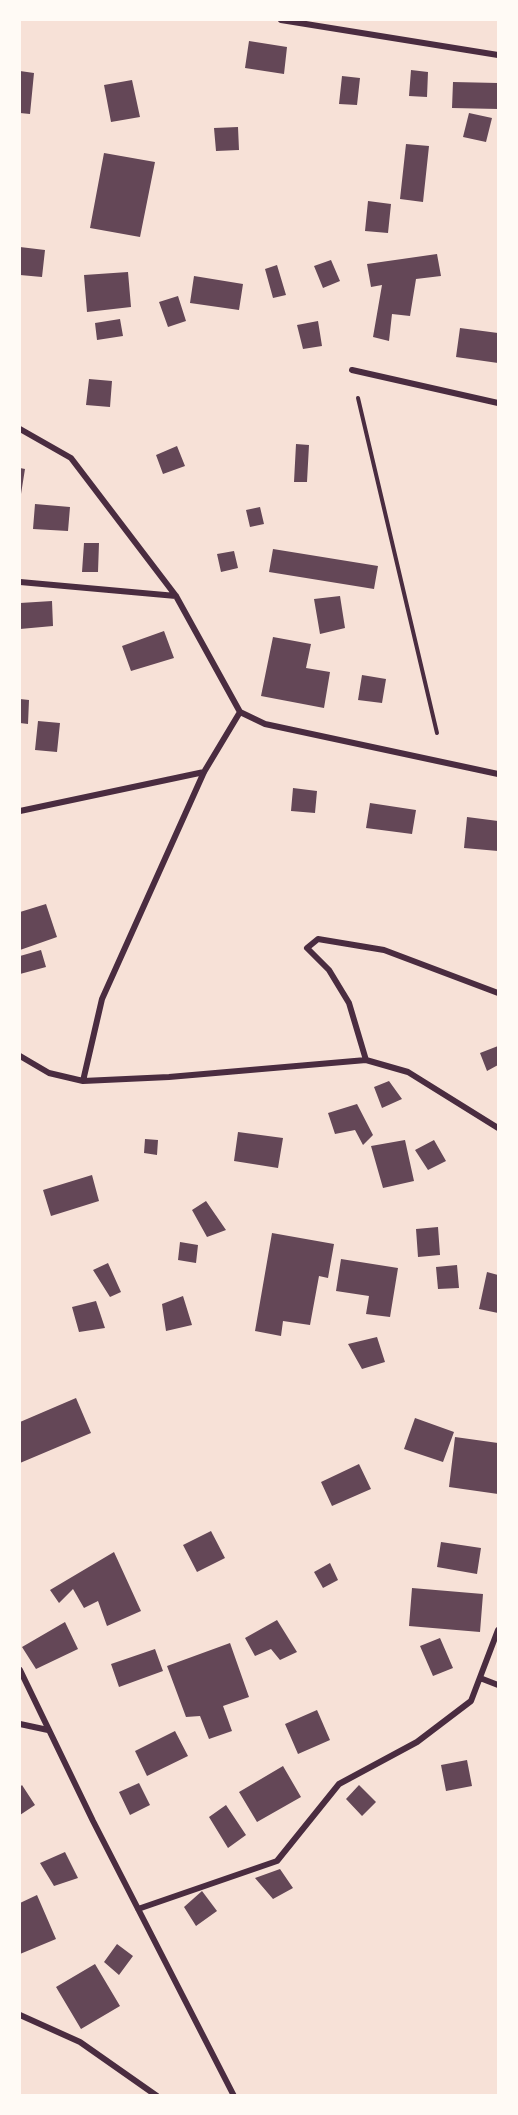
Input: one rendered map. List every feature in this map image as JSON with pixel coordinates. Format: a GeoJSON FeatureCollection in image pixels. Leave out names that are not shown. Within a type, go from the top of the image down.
{"type":"FeatureCollection","features":[{"type":"Feature","properties":{"kind":"street"},"geometry":{"type":"LineString","coordinates":[[281,20],[498,55]]}},
{"type":"Feature","properties":{"kind":"street"},"geometry":{"type":"LineString","coordinates":[[352,370],[498,403]]}},
{"type":"Feature","properties":{"kind":"street"},"geometry":{"type":"LineString","coordinates":[[20,429],[71,458],[176,596],[240,712],[265,724],[498,774]]}},
{"type":"Feature","properties":{"kind":"street"},"geometry":{"type":"LineString","coordinates":[[20,582],[176,596]]}},
{"type":"Feature","properties":{"kind":"street"},"geometry":{"type":"LineString","coordinates":[[83,1081],[102,999],[204,772],[240,712]]}},
{"type":"Feature","properties":{"kind":"street"},"geometry":{"type":"LineString","coordinates":[[20,811],[204,772]]}},
{"type":"Feature","properties":{"kind":"street"},"geometry":{"type":"LineString","coordinates":[[366,1060],[349,1004],[329,970],[307,948],[318,939],[384,950],[498,993]]}},
{"type":"Feature","properties":{"kind":"street"},"geometry":{"type":"LineString","coordinates":[[20,1058],[48,1073],[83,1081],[169,1077],[366,1060],[408,1072],[498,1128]]}},
{"type":"Feature","properties":{"kind":"street"},"geometry":{"type":"LineString","coordinates":[[138,1909],[277,1861],[339,1784],[417,1742],[471,1701],[498,1630]]}},
{"type":"Feature","properties":{"kind":"street"},"geometry":{"type":"LineString","coordinates":[[20,1670],[48,1730],[234,2096]]}},
{"type":"Feature","properties":{"kind":"street"},"geometry":{"type":"LineString","coordinates":[[480,1678],[498,1684]]}},
{"type":"Feature","properties":{"kind":"street"},"geometry":{"type":"LineString","coordinates":[[20,1724],[48,1730]]}},
{"type":"Feature","properties":{"kind":"street"},"geometry":{"type":"LineString","coordinates":[[20,2014],[80,2042],[157,2096]]}},
{"type":"Feature","properties":{"kind":"path"},"geometry":{"type":"LineString","coordinates":[[352,370],[444,763]]}},
{"type":"Feature","properties":{"kind":"building"},"geometry":{"type":"Polygon","coordinates":[[[249,41],[287,47],[284,74],[245,68],[249,41]]]}},
{"type":"Feature","properties":{"kind":"building"},"geometry":{"type":"Polygon","coordinates":[[[411,70],[428,72],[427,97],[409,96],[411,70]]]}},
{"type":"Feature","properties":{"kind":"building"},"geometry":{"type":"Polygon","coordinates":[[[20,71],[34,73],[30,114],[20,113],[20,71]]]}},
{"type":"Feature","properties":{"kind":"building"},"geometry":{"type":"Polygon","coordinates":[[[342,76],[360,78],[357,105],[339,104],[342,76]]]}},
{"type":"Feature","properties":{"kind":"building"},"geometry":{"type":"Polygon","coordinates":[[[132,80],[140,117],[111,122],[104,85],[132,80]]]}},
{"type":"Feature","properties":{"kind":"building"},"geometry":{"type":"Polygon","coordinates":[[[453,82],[498,83],[498,109],[452,108],[453,82]]]}},
{"type":"Feature","properties":{"kind":"building"},"geometry":{"type":"Polygon","coordinates":[[[469,113],[492,118],[486,142],[463,137],[469,113]]]}},
{"type":"Feature","properties":{"kind":"building"},"geometry":{"type":"Polygon","coordinates":[[[238,127],[239,150],[216,151],[214,128],[238,127]]]}},
{"type":"Feature","properties":{"kind":"building"},"geometry":{"type":"Polygon","coordinates":[[[406,144],[429,146],[423,202],[400,199],[406,144]]]}},
{"type":"Feature","properties":{"kind":"building"},"geometry":{"type":"Polygon","coordinates":[[[104,153],[155,162],[140,237],[90,228],[104,153]]]}},
{"type":"Feature","properties":{"kind":"building"},"geometry":{"type":"Polygon","coordinates":[[[368,201],[391,204],[388,233],[365,231],[368,201]]]}},
{"type":"Feature","properties":{"kind":"building"},"geometry":{"type":"Polygon","coordinates":[[[20,247],[45,250],[42,277],[20,275],[20,247]]]}},
{"type":"Feature","properties":{"kind":"building"},"geometry":{"type":"Polygon","coordinates":[[[437,254],[441,276],[416,279],[410,316],[392,314],[389,341],[373,337],[382,285],[371,287],[367,264],[437,254]]]}},
{"type":"Feature","properties":{"kind":"building"},"geometry":{"type":"Polygon","coordinates":[[[331,260],[340,281],[323,288],[314,266],[331,260]]]}},
{"type":"Feature","properties":{"kind":"building"},"geometry":{"type":"Polygon","coordinates":[[[277,265],[286,295],[273,298],[265,269],[277,265]]]}},
{"type":"Feature","properties":{"kind":"building"},"geometry":{"type":"Polygon","coordinates":[[[128,272],[131,307],[87,312],[84,275],[128,272]]]}},
{"type":"Feature","properties":{"kind":"building"},"geometry":{"type":"Polygon","coordinates":[[[194,276],[243,284],[239,310],[190,303],[194,276]]]}},
{"type":"Feature","properties":{"kind":"building"},"geometry":{"type":"Polygon","coordinates":[[[178,296],[186,321],[168,327],[159,302],[178,296]]]}},
{"type":"Feature","properties":{"kind":"building"},"geometry":{"type":"Polygon","coordinates":[[[120,319],[123,336],[97,340],[95,323],[120,319]]]}},
{"type":"Feature","properties":{"kind":"building"},"geometry":{"type":"Polygon","coordinates":[[[318,321],[322,346],[303,349],[297,325],[318,321]]]}},
{"type":"Feature","properties":{"kind":"building"},"geometry":{"type":"Polygon","coordinates":[[[460,328],[498,333],[498,363],[456,357],[460,328]]]}},
{"type":"Feature","properties":{"kind":"building"},"geometry":{"type":"Polygon","coordinates":[[[89,379],[112,381],[110,407],[86,405],[89,379]]]}},
{"type":"Feature","properties":{"kind":"building"},"geometry":{"type":"Polygon","coordinates":[[[296,444],[309,445],[307,482],[294,482],[296,444]]]}},
{"type":"Feature","properties":{"kind":"building"},"geometry":{"type":"Polygon","coordinates":[[[177,446],[185,466],[163,474],[156,455],[177,446]]]}},
{"type":"Feature","properties":{"kind":"building"},"geometry":{"type":"Polygon","coordinates":[[[20,468],[25,469],[21,494],[20,494],[20,468]]]}},
{"type":"Feature","properties":{"kind":"building"},"geometry":{"type":"Polygon","coordinates":[[[35,504],[70,507],[68,531],[33,529],[35,504]]]}},
{"type":"Feature","properties":{"kind":"building"},"geometry":{"type":"Polygon","coordinates":[[[260,507],[264,524],[250,527],[246,510],[260,507]]]}},
{"type":"Feature","properties":{"kind":"building"},"geometry":{"type":"Polygon","coordinates":[[[84,543],[99,543],[98,572],[82,572],[84,543]]]}},
{"type":"Feature","properties":{"kind":"building"},"geometry":{"type":"Polygon","coordinates":[[[273,549],[378,566],[374,589],[269,572],[273,549]]]}},
{"type":"Feature","properties":{"kind":"building"},"geometry":{"type":"Polygon","coordinates":[[[234,551],[238,568],[221,572],[217,554],[234,551]]]}},
{"type":"Feature","properties":{"kind":"building"},"geometry":{"type":"Polygon","coordinates":[[[340,596],[345,628],[320,634],[314,599],[340,596]]]}},
{"type":"Feature","properties":{"kind":"building"},"geometry":{"type":"Polygon","coordinates":[[[52,601],[53,626],[20,629],[20,603],[52,601]]]}},
{"type":"Feature","properties":{"kind":"building"},"geometry":{"type":"Polygon","coordinates":[[[164,631],[174,658],[131,671],[122,646],[164,631]]]}},
{"type":"Feature","properties":{"kind":"building"},"geometry":{"type":"Polygon","coordinates":[[[273,637],[311,644],[306,668],[330,672],[324,708],[261,696],[273,637]]]}},
{"type":"Feature","properties":{"kind":"building"},"geometry":{"type":"Polygon","coordinates":[[[362,675],[386,679],[382,703],[358,700],[362,675]]]}},
{"type":"Feature","properties":{"kind":"building"},"geometry":{"type":"Polygon","coordinates":[[[20,699],[29,700],[28,724],[20,723],[20,699]]]}},
{"type":"Feature","properties":{"kind":"building"},"geometry":{"type":"Polygon","coordinates":[[[38,721],[60,723],[57,752],[35,750],[38,721]]]}},
{"type":"Feature","properties":{"kind":"building"},"geometry":{"type":"Polygon","coordinates":[[[293,788],[317,791],[315,813],[291,811],[293,788]]]}},
{"type":"Feature","properties":{"kind":"building"},"geometry":{"type":"Polygon","coordinates":[[[370,803],[416,810],[412,834],[366,828],[370,803]]]}},
{"type":"Feature","properties":{"kind":"building"},"geometry":{"type":"Polygon","coordinates":[[[467,817],[498,821],[498,851],[464,848],[467,817]]]}},
{"type":"Feature","properties":{"kind":"building"},"geometry":{"type":"Polygon","coordinates":[[[46,904],[57,937],[20,950],[20,912],[46,904]]]}},
{"type":"Feature","properties":{"kind":"building"},"geometry":{"type":"Polygon","coordinates":[[[41,950],[46,967],[20,974],[20,956],[41,950]]]}},
{"type":"Feature","properties":{"kind":"building"},"geometry":{"type":"Polygon","coordinates":[[[498,1046],[498,1065],[487,1071],[480,1053],[498,1046]]]}},
{"type":"Feature","properties":{"kind":"building"},"geometry":{"type":"Polygon","coordinates":[[[389,1081],[402,1099],[382,1108],[374,1087],[389,1081]]]}},
{"type":"Feature","properties":{"kind":"building"},"geometry":{"type":"Polygon","coordinates":[[[357,1104],[373,1135],[363,1145],[355,1130],[335,1134],[328,1113],[357,1104]]]}},
{"type":"Feature","properties":{"kind":"building"},"geometry":{"type":"Polygon","coordinates":[[[238,1132],[283,1138],[278,1168],[234,1161],[238,1132]]]}},
{"type":"Feature","properties":{"kind":"building"},"geometry":{"type":"Polygon","coordinates":[[[145,1139],[158,1140],[157,1155],[144,1153],[145,1139]]]}},
{"type":"Feature","properties":{"kind":"building"},"geometry":{"type":"Polygon","coordinates":[[[405,1140],[414,1181],[383,1188],[371,1146],[405,1140]]]}},
{"type":"Feature","properties":{"kind":"building"},"geometry":{"type":"Polygon","coordinates":[[[434,1140],[446,1161],[428,1170],[415,1150],[434,1140]]]}},
{"type":"Feature","properties":{"kind":"building"},"geometry":{"type":"Polygon","coordinates":[[[92,1175],[99,1201],[51,1216],[43,1190],[92,1175]]]}},
{"type":"Feature","properties":{"kind":"building"},"geometry":{"type":"Polygon","coordinates":[[[206,1201],[226,1230],[207,1237],[192,1210],[206,1201]]]}},
{"type":"Feature","properties":{"kind":"building"},"geometry":{"type":"Polygon","coordinates":[[[438,1227],[440,1255],[418,1257],[416,1229],[438,1227]]]}},
{"type":"Feature","properties":{"kind":"building"},"geometry":{"type":"Polygon","coordinates":[[[272,1233],[334,1244],[328,1278],[319,1276],[310,1325],[283,1321],[281,1336],[255,1331],[272,1233]]]}},
{"type":"Feature","properties":{"kind":"building"},"geometry":{"type":"Polygon","coordinates":[[[180,1242],[198,1245],[196,1263],[178,1260],[180,1242]]]}},
{"type":"Feature","properties":{"kind":"building"},"geometry":{"type":"Polygon","coordinates":[[[341,1259],[398,1268],[390,1317],[366,1314],[369,1296],[336,1291],[341,1259]]]}},
{"type":"Feature","properties":{"kind":"building"},"geometry":{"type":"Polygon","coordinates":[[[108,1263],[121,1292],[110,1297],[93,1270],[108,1263]]]}},
{"type":"Feature","properties":{"kind":"building"},"geometry":{"type":"Polygon","coordinates":[[[457,1265],[459,1288],[438,1289],[436,1267],[457,1265]]]}},
{"type":"Feature","properties":{"kind":"building"},"geometry":{"type":"Polygon","coordinates":[[[487,1272],[498,1275],[498,1313],[479,1309],[487,1272]]]}},
{"type":"Feature","properties":{"kind":"building"},"geometry":{"type":"Polygon","coordinates":[[[183,1296],[192,1325],[166,1331],[162,1304],[183,1296]]]}},
{"type":"Feature","properties":{"kind":"building"},"geometry":{"type":"Polygon","coordinates":[[[96,1301],[105,1328],[79,1332],[72,1307],[96,1301]]]}},
{"type":"Feature","properties":{"kind":"building"},"geometry":{"type":"Polygon","coordinates":[[[377,1337],[385,1362],[362,1369],[348,1344],[377,1337]]]}},
{"type":"Feature","properties":{"kind":"building"},"geometry":{"type":"Polygon","coordinates":[[[76,1398],[91,1433],[20,1463],[20,1422],[76,1398]]]}},
{"type":"Feature","properties":{"kind":"building"},"geometry":{"type":"Polygon","coordinates":[[[415,1418],[454,1432],[443,1462],[404,1449],[415,1418]]]}},
{"type":"Feature","properties":{"kind":"building"},"geometry":{"type":"Polygon","coordinates":[[[455,1437],[498,1443],[498,1494],[449,1487],[455,1437]]]}},
{"type":"Feature","properties":{"kind":"building"},"geometry":{"type":"Polygon","coordinates":[[[359,1464],[371,1489],[332,1506],[321,1482],[359,1464]]]}},
{"type":"Feature","properties":{"kind":"building"},"geometry":{"type":"Polygon","coordinates":[[[211,1531],[225,1558],[197,1572],[183,1545],[211,1531]]]}},
{"type":"Feature","properties":{"kind":"building"},"geometry":{"type":"Polygon","coordinates":[[[441,1542],[481,1548],[477,1574],[437,1567],[441,1542]]]}},
{"type":"Feature","properties":{"kind":"building"},"geometry":{"type":"Polygon","coordinates":[[[114,1552],[141,1611],[107,1626],[98,1601],[84,1608],[73,1589],[59,1603],[50,1590],[114,1552]]]}},
{"type":"Feature","properties":{"kind":"building"},"geometry":{"type":"Polygon","coordinates":[[[330,1563],[338,1580],[323,1588],[314,1572],[330,1563]]]}},
{"type":"Feature","properties":{"kind":"building"},"geometry":{"type":"Polygon","coordinates":[[[412,1588],[483,1594],[480,1632],[409,1626],[412,1588]]]}},
{"type":"Feature","properties":{"kind":"building"},"geometry":{"type":"Polygon","coordinates":[[[277,1620],[297,1652],[280,1660],[271,1649],[255,1656],[245,1638],[277,1620]]]}},
{"type":"Feature","properties":{"kind":"building"},"geometry":{"type":"Polygon","coordinates":[[[65,1622],[78,1649],[36,1669],[22,1647],[65,1622]]]}},
{"type":"Feature","properties":{"kind":"building"},"geometry":{"type":"Polygon","coordinates":[[[440,1638],[453,1668],[433,1676],[420,1646],[440,1638]]]}},
{"type":"Feature","properties":{"kind":"building"},"geometry":{"type":"Polygon","coordinates":[[[230,1643],[249,1697],[223,1706],[232,1731],[209,1739],[200,1716],[186,1717],[167,1666],[230,1643]]]}},
{"type":"Feature","properties":{"kind":"building"},"geometry":{"type":"Polygon","coordinates":[[[155,1649],[163,1671],[119,1687],[111,1664],[155,1649]]]}},
{"type":"Feature","properties":{"kind":"building"},"geometry":{"type":"Polygon","coordinates":[[[317,1710],[330,1740],[298,1754],[285,1724],[317,1710]]]}},
{"type":"Feature","properties":{"kind":"building"},"geometry":{"type":"Polygon","coordinates":[[[175,1731],[188,1756],[147,1776],[135,1751],[175,1731]]]}},
{"type":"Feature","properties":{"kind":"building"},"geometry":{"type":"Polygon","coordinates":[[[467,1760],[472,1786],[446,1791],[441,1765],[467,1760]]]}},
{"type":"Feature","properties":{"kind":"building"},"geometry":{"type":"Polygon","coordinates":[[[283,1766],[301,1797],[257,1822],[239,1792],[283,1766]]]}},
{"type":"Feature","properties":{"kind":"building"},"geometry":{"type":"Polygon","coordinates":[[[139,1783],[150,1805],[130,1815],[119,1792],[139,1783]]]}},
{"type":"Feature","properties":{"kind":"building"},"geometry":{"type":"Polygon","coordinates":[[[22,1785],[35,1805],[20,1815],[20,1787],[22,1785]]]}},
{"type":"Feature","properties":{"kind":"building"},"geometry":{"type":"Polygon","coordinates":[[[359,1785],[376,1802],[362,1816],[346,1799],[359,1785]]]}},
{"type":"Feature","properties":{"kind":"building"},"geometry":{"type":"Polygon","coordinates":[[[226,1805],[246,1835],[228,1848],[209,1817],[226,1805]]]}},
{"type":"Feature","properties":{"kind":"building"},"geometry":{"type":"Polygon","coordinates":[[[65,1852],[78,1878],[54,1886],[40,1863],[65,1852]]]}},
{"type":"Feature","properties":{"kind":"building"},"geometry":{"type":"Polygon","coordinates":[[[280,1869],[293,1888],[273,1899],[255,1878],[280,1869]]]}},
{"type":"Feature","properties":{"kind":"building"},"geometry":{"type":"Polygon","coordinates":[[[202,1891],[217,1911],[196,1926],[184,1907],[202,1891]]]}},
{"type":"Feature","properties":{"kind":"building"},"geometry":{"type":"Polygon","coordinates":[[[37,1895],[56,1939],[20,1954],[20,1903],[37,1895]]]}},
{"type":"Feature","properties":{"kind":"building"},"geometry":{"type":"Polygon","coordinates":[[[117,1944],[133,1956],[119,1975],[104,1962],[117,1944]]]}},
{"type":"Feature","properties":{"kind":"building"},"geometry":{"type":"Polygon","coordinates":[[[95,1964],[120,2006],[81,2029],[56,1987],[95,1964]]]}}]}
